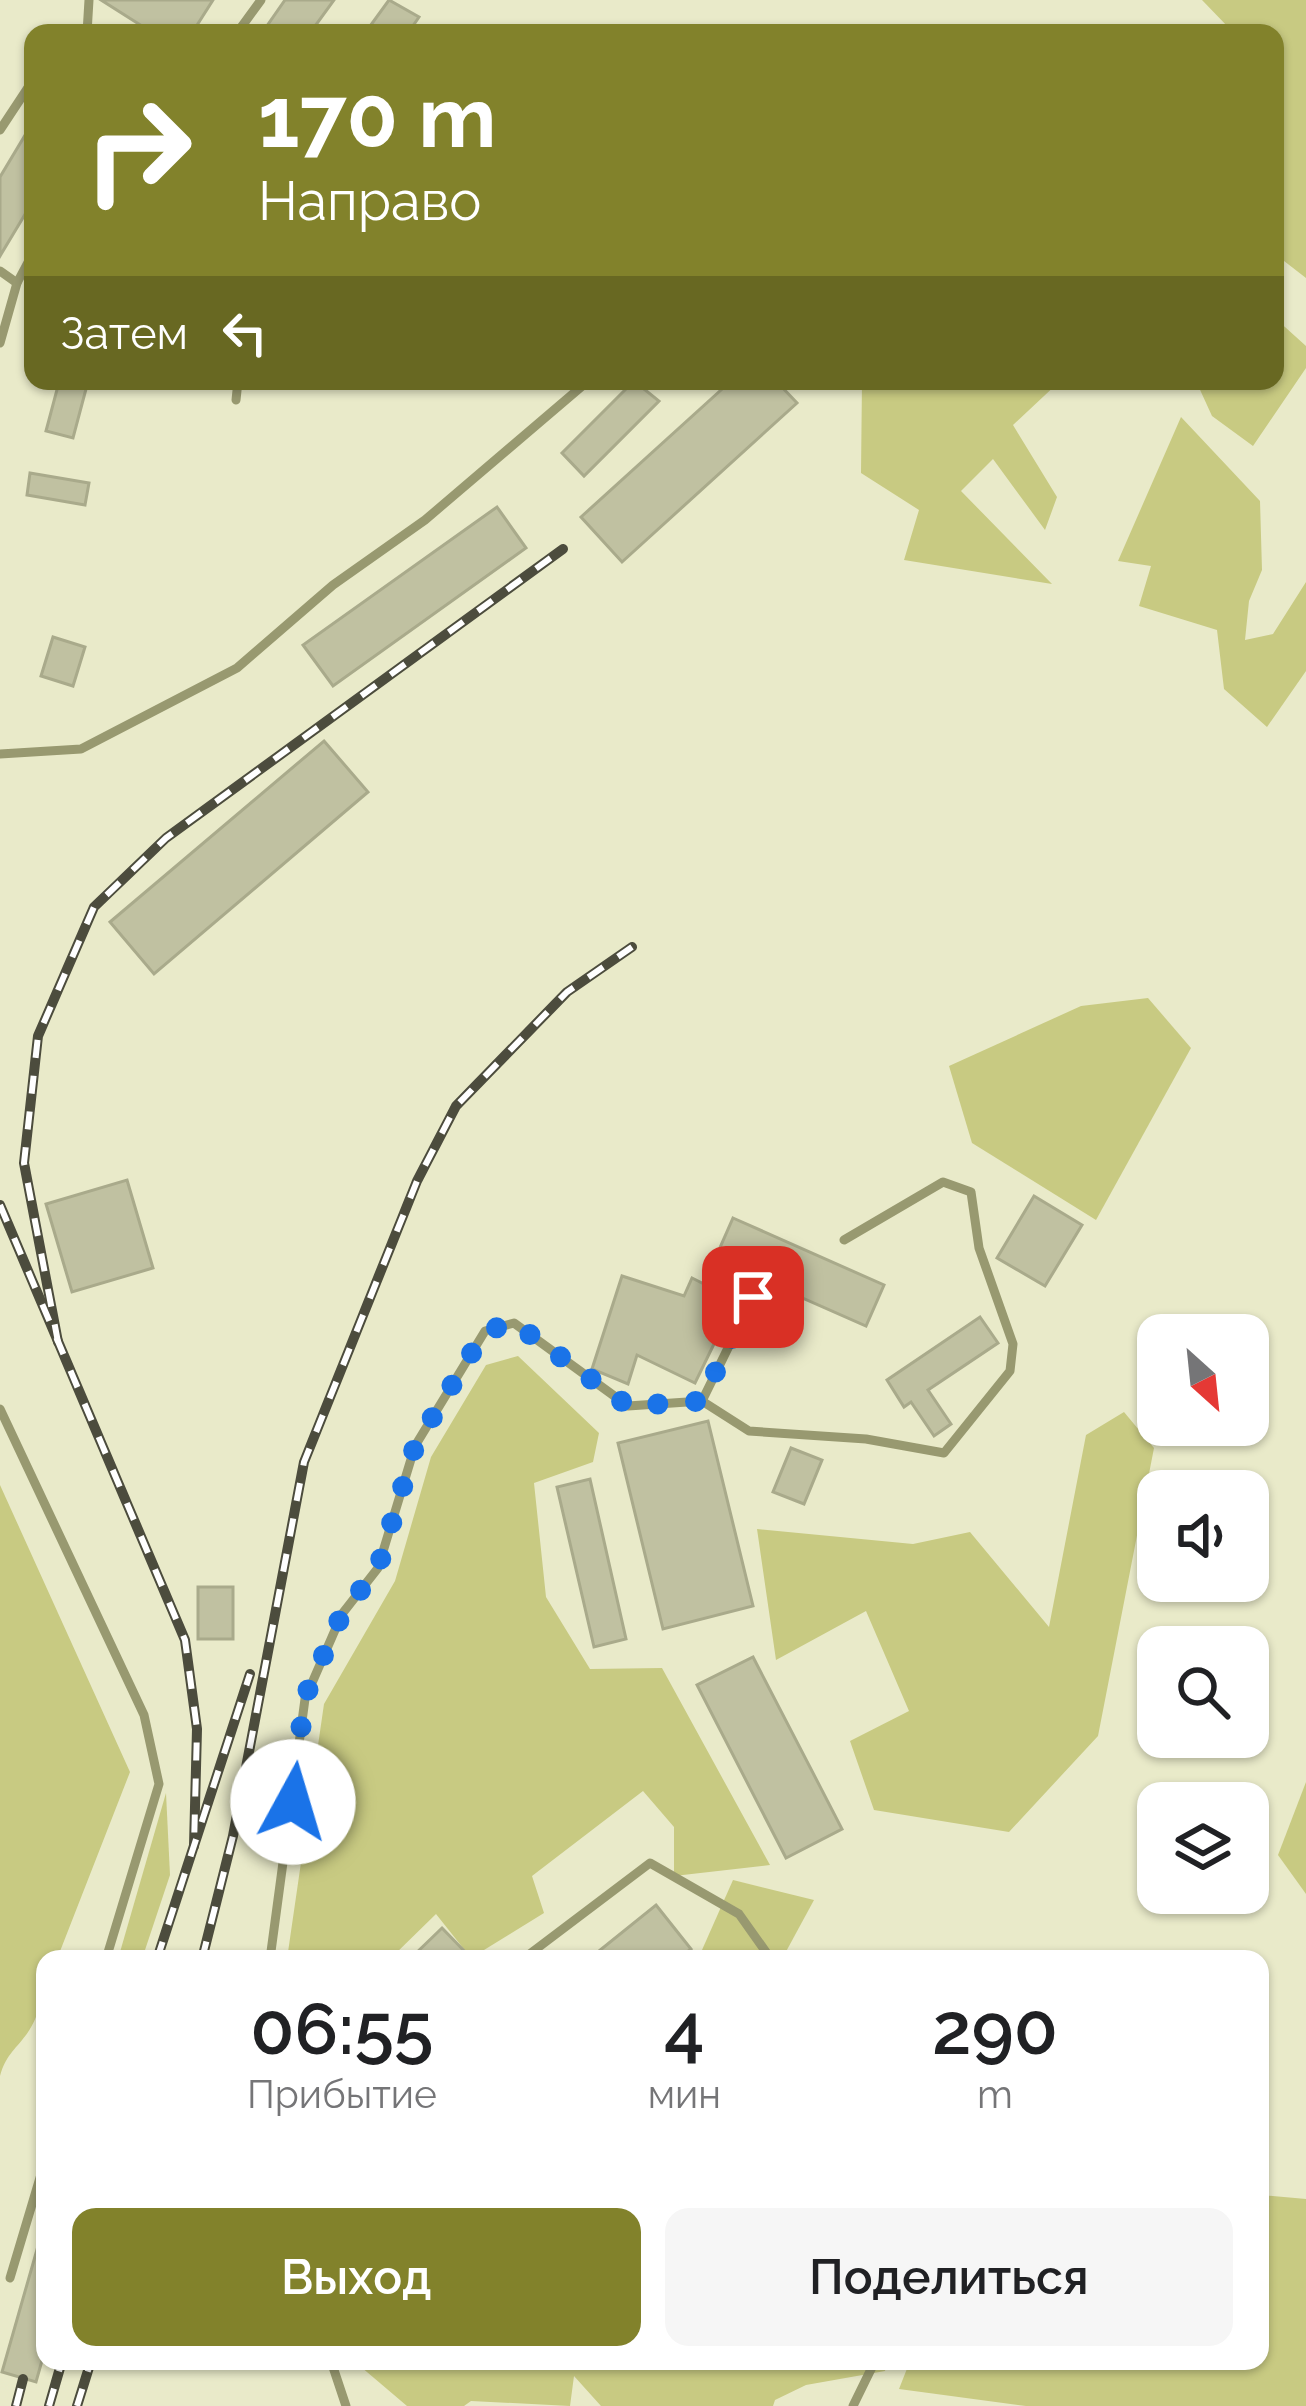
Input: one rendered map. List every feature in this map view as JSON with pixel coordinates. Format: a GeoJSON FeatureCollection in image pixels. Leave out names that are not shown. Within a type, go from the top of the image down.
{"type":"FeatureCollection","features":[{"type":"Feature","properties":{"kind":"lane"},"geometry":{"type":"LineString","coordinates":[[0,130],[24,94]]}},
{"type":"Feature","properties":{"kind":"lane"},"geometry":{"type":"LineString","coordinates":[[1,337],[24,270]]}},
{"type":"Feature","properties":{"kind":"lane"},"geometry":{"type":"LineString","coordinates":[[0,271],[17,283]]}},
{"type":"Feature","properties":{"kind":"lane"},"geometry":{"type":"LineString","coordinates":[[236,400],[237,390]]}},
{"type":"Feature","properties":{"kind":"lane"},"geometry":{"type":"LineString","coordinates":[[0,754],[81,749],[237,668],[333,585],[425,520],[577,390]]}},
{"type":"Feature","properties":{"kind":"lane"},"geometry":{"type":"LineString","coordinates":[[271,1950],[304,1699],[342,1614],[378,1568],[415,1446],[485,1331],[514,1323],[628,1406],[701,1401],[749,1431],[866,1438],[944,1453],[1010,1371],[1012,1344],[979,1248],[971,1192],[943,1182],[844,1240]]}},
{"type":"Feature","properties":{"kind":"lane"},"geometry":{"type":"LineString","coordinates":[[701,1401],[753,1297]]}},
{"type":"Feature","properties":{"kind":"lane"},"geometry":{"type":"LineString","coordinates":[[0,1409],[144,1715],[159,1784],[109,1950]]}},
{"type":"Feature","properties":{"kind":"lane"},"geometry":{"type":"LineString","coordinates":[[535,1950],[650,1863],[740,1914],[765,1950]]}},
{"type":"Feature","properties":{"kind":"lane"},"geometry":{"type":"LineString","coordinates":[[10,2278],[36,2191]]}},
{"type":"Feature","properties":{"kind":"lane"},"geometry":{"type":"LineString","coordinates":[[335,2370],[346,2406]]}},
{"type":"Feature","properties":{"kind":"lane"},"geometry":{"type":"LineString","coordinates":[[853,2406],[871,2370]]}},
{"type":"Feature","properties":{"kind":"green space"},"geometry":{"type":"Polygon","coordinates":[[[1202,0],[1306,0],[1306,278],[1284,261],[1284,24],[1225,24],[1202,0]]]}},
{"type":"Feature","properties":{"kind":"green space"},"geometry":{"type":"Polygon","coordinates":[[[1284,326],[1306,346],[1306,368],[1253,446],[1212,416],[1200,390],[1284,390],[1284,326]]]}},
{"type":"Feature","properties":{"kind":"green space"},"geometry":{"type":"Polygon","coordinates":[[[862,390],[1050,390],[1013,425],[1057,497],[1045,530],[993,459],[961,491],[1052,584],[904,560],[919,510],[861,473],[862,390]]]}},
{"type":"Feature","properties":{"kind":"green space"},"geometry":{"type":"Polygon","coordinates":[[[1181,417],[1260,501],[1262,570],[1249,601],[1245,640],[1273,634],[1306,582],[1306,671],[1267,727],[1224,689],[1217,630],[1139,606],[1151,566],[1118,561],[1181,417]]]}},
{"type":"Feature","properties":{"kind":"green space"},"geometry":{"type":"Polygon","coordinates":[[[1148,998],[1191,1048],[1096,1220],[972,1143],[949,1066],[1081,1006],[1148,998]]]}},
{"type":"Feature","properties":{"kind":"green space"},"geometry":{"type":"Polygon","coordinates":[[[518,1356],[599,1433],[593,1462],[534,1483],[546,1597],[590,1669],[662,1668],[770,1865],[674,1876],[674,1827],[643,1791],[532,1876],[544,1913],[484,1950],[465,1950],[436,1914],[399,1950],[288,1950],[324,1704],[395,1581],[431,1457],[486,1365],[518,1356]]]}},
{"type":"Feature","properties":{"kind":"green space"},"geometry":{"type":"Polygon","coordinates":[[[1124,1412],[1137,1428],[1137,1446],[1154,1448],[1150,1470],[1137,1470],[1137,1535],[1098,1736],[1009,1832],[874,1810],[850,1741],[909,1711],[866,1611],[776,1660],[757,1529],[913,1544],[970,1532],[1049,1627],[1086,1435],[1124,1412]]]}},
{"type":"Feature","properties":{"kind":"green space"},"geometry":{"type":"Polygon","coordinates":[[[0,1485],[130,1772],[61,1950],[36,1950],[36,2018],[0,2076],[0,1485]]]}},
{"type":"Feature","properties":{"kind":"green space"},"geometry":{"type":"Polygon","coordinates":[[[1306,1782],[1306,1894],[1278,1855],[1306,1782]]]}},
{"type":"Feature","properties":{"kind":"green space"},"geometry":{"type":"Polygon","coordinates":[[[166,1793],[170,1875],[145,1950],[121,1950],[166,1793]]]}},
{"type":"Feature","properties":{"kind":"green space"},"geometry":{"type":"Polygon","coordinates":[[[733,1880],[814,1900],[787,1950],[702,1950],[733,1880]]]}},
{"type":"Feature","properties":{"kind":"green space"},"geometry":{"type":"Polygon","coordinates":[[[1269,2196],[1306,2199],[1306,2406],[1026,2406],[899,2389],[906,2370],[1269,2370],[1269,2196]]]}},
{"type":"Feature","properties":{"kind":"green space"},"geometry":{"type":"Polygon","coordinates":[[[365,2370],[885,2370],[806,2385],[775,2400],[773,2406],[601,2406],[574,2376],[570,2406],[471,2401],[464,2406],[407,2406],[365,2370]]]}},
{"type":"Feature","properties":{"kind":"building"},"geometry":{"type":"Polygon","coordinates":[[[101,0],[213,0],[198,24],[139,24],[101,0]]]}},
{"type":"Feature","properties":{"kind":"building"},"geometry":{"type":"Polygon","coordinates":[[[285,0],[334,0],[317,24],[268,24],[285,0]]]}},
{"type":"Feature","properties":{"kind":"building"},"geometry":{"type":"Polygon","coordinates":[[[389,0],[419,17],[414,24],[372,24],[389,0]]]}},
{"type":"Feature","properties":{"kind":"building"},"geometry":{"type":"Polygon","coordinates":[[[24,137],[24,216],[0,256],[0,177],[24,137]]]}},
{"type":"Feature","properties":{"kind":"building"},"geometry":{"type":"Polygon","coordinates":[[[57,390],[86,390],[73,438],[46,431],[57,390]]]}},
{"type":"Feature","properties":{"kind":"building"},"geometry":{"type":"Polygon","coordinates":[[[625,390],[645,390],[659,401],[584,476],[562,453],[625,390]]]}},
{"type":"Feature","properties":{"kind":"building"},"geometry":{"type":"Polygon","coordinates":[[[721,390],[785,390],[797,403],[622,562],[581,517],[721,390]]]}},
{"type":"Feature","properties":{"kind":"building"},"geometry":{"type":"Polygon","coordinates":[[[30,473],[89,483],[85,505],[27,495],[30,473]]]}},
{"type":"Feature","properties":{"kind":"building"},"geometry":{"type":"Polygon","coordinates":[[[497,507],[526,548],[333,686],[303,645],[497,507]]]}},
{"type":"Feature","properties":{"kind":"building"},"geometry":{"type":"Polygon","coordinates":[[[53,637],[85,647],[73,686],[41,676],[53,637]]]}},
{"type":"Feature","properties":{"kind":"building"},"geometry":{"type":"Polygon","coordinates":[[[324,741],[368,792],[154,974],[110,922],[324,741]]]}},
{"type":"Feature","properties":{"kind":"building"},"geometry":{"type":"Polygon","coordinates":[[[127,1180],[153,1268],[72,1292],[46,1204],[127,1180]]]}},
{"type":"Feature","properties":{"kind":"building"},"geometry":{"type":"Polygon","coordinates":[[[1034,1196],[1082,1225],[1045,1286],[997,1258],[1034,1196]]]}},
{"type":"Feature","properties":{"kind":"building"},"geometry":{"type":"Polygon","coordinates":[[[733,1218],[884,1285],[866,1326],[748,1274],[695,1383],[637,1355],[628,1384],[592,1369],[622,1276],[684,1296],[692,1278],[704,1284],[733,1218]]]}},
{"type":"Feature","properties":{"kind":"building"},"geometry":{"type":"Polygon","coordinates":[[[980,1317],[998,1343],[928,1390],[951,1424],[934,1436],[911,1402],[904,1407],[887,1380],[980,1317]]]}},
{"type":"Feature","properties":{"kind":"building"},"geometry":{"type":"Polygon","coordinates":[[[708,1421],[753,1606],[663,1629],[618,1443],[708,1421]]]}},
{"type":"Feature","properties":{"kind":"building"},"geometry":{"type":"Polygon","coordinates":[[[791,1448],[822,1460],[804,1504],[773,1492],[791,1448]]]}},
{"type":"Feature","properties":{"kind":"building"},"geometry":{"type":"Polygon","coordinates":[[[590,1479],[626,1639],[594,1647],[557,1487],[590,1479]]]}},
{"type":"Feature","properties":{"kind":"building"},"geometry":{"type":"Polygon","coordinates":[[[198,1587],[233,1587],[233,1639],[198,1639],[198,1587]]]}},
{"type":"Feature","properties":{"kind":"building"},"geometry":{"type":"Polygon","coordinates":[[[753,1657],[842,1829],[786,1858],[697,1685],[753,1657]]]}},
{"type":"Feature","properties":{"kind":"building"},"geometry":{"type":"Polygon","coordinates":[[[656,1905],[691,1949],[690,1950],[600,1950],[656,1905]]]}},
{"type":"Feature","properties":{"kind":"building"},"geometry":{"type":"Polygon","coordinates":[[[442,1928],[463,1950],[419,1950],[442,1928]]]}},
{"type":"Feature","properties":{"kind":"building"},"geometry":{"type":"Polygon","coordinates":[[[36,2253],[36,2382],[2,2372],[36,2253]]]}},
{"type":"Feature","properties":{"kind":"railway"},"geometry":{"type":"LineString","coordinates":[[58,1342],[24,1163],[38,1036],[94,907],[166,838],[563,549]]}},
{"type":"Feature","properties":{"kind":"railway"},"geometry":{"type":"LineString","coordinates":[[204,1950],[233,1836],[304,1462],[417,1181],[456,1106],[567,992],[632,947]]}},
{"type":"Feature","properties":{"kind":"railway"},"geometry":{"type":"LineString","coordinates":[[0,1205],[185,1640],[197,1729],[194,1846]]}},
{"type":"Feature","properties":{"kind":"railway"},"geometry":{"type":"LineString","coordinates":[[160,1950],[250,1674]]}},
{"type":"Feature","properties":{"kind":"railway"},"geometry":{"type":"LineString","coordinates":[[49,2406],[59,2370]]}},
{"type":"Feature","properties":{"kind":"railway"},"geometry":{"type":"LineString","coordinates":[[77,2406],[88,2370]]}},
{"type":"Feature","properties":{"kind":"railway"},"geometry":{"type":"LineString","coordinates":[[16,2406],[23,2379]]}},
{"type":"Feature","properties":{"kind":"route"},"geometry":{"type":"LineString","coordinates":[[293,1802],[304,1699],[342,1614],[378,1568],[415,1446],[485,1331],[514,1323],[628,1406],[701,1401],[753,1297]]}}]}
